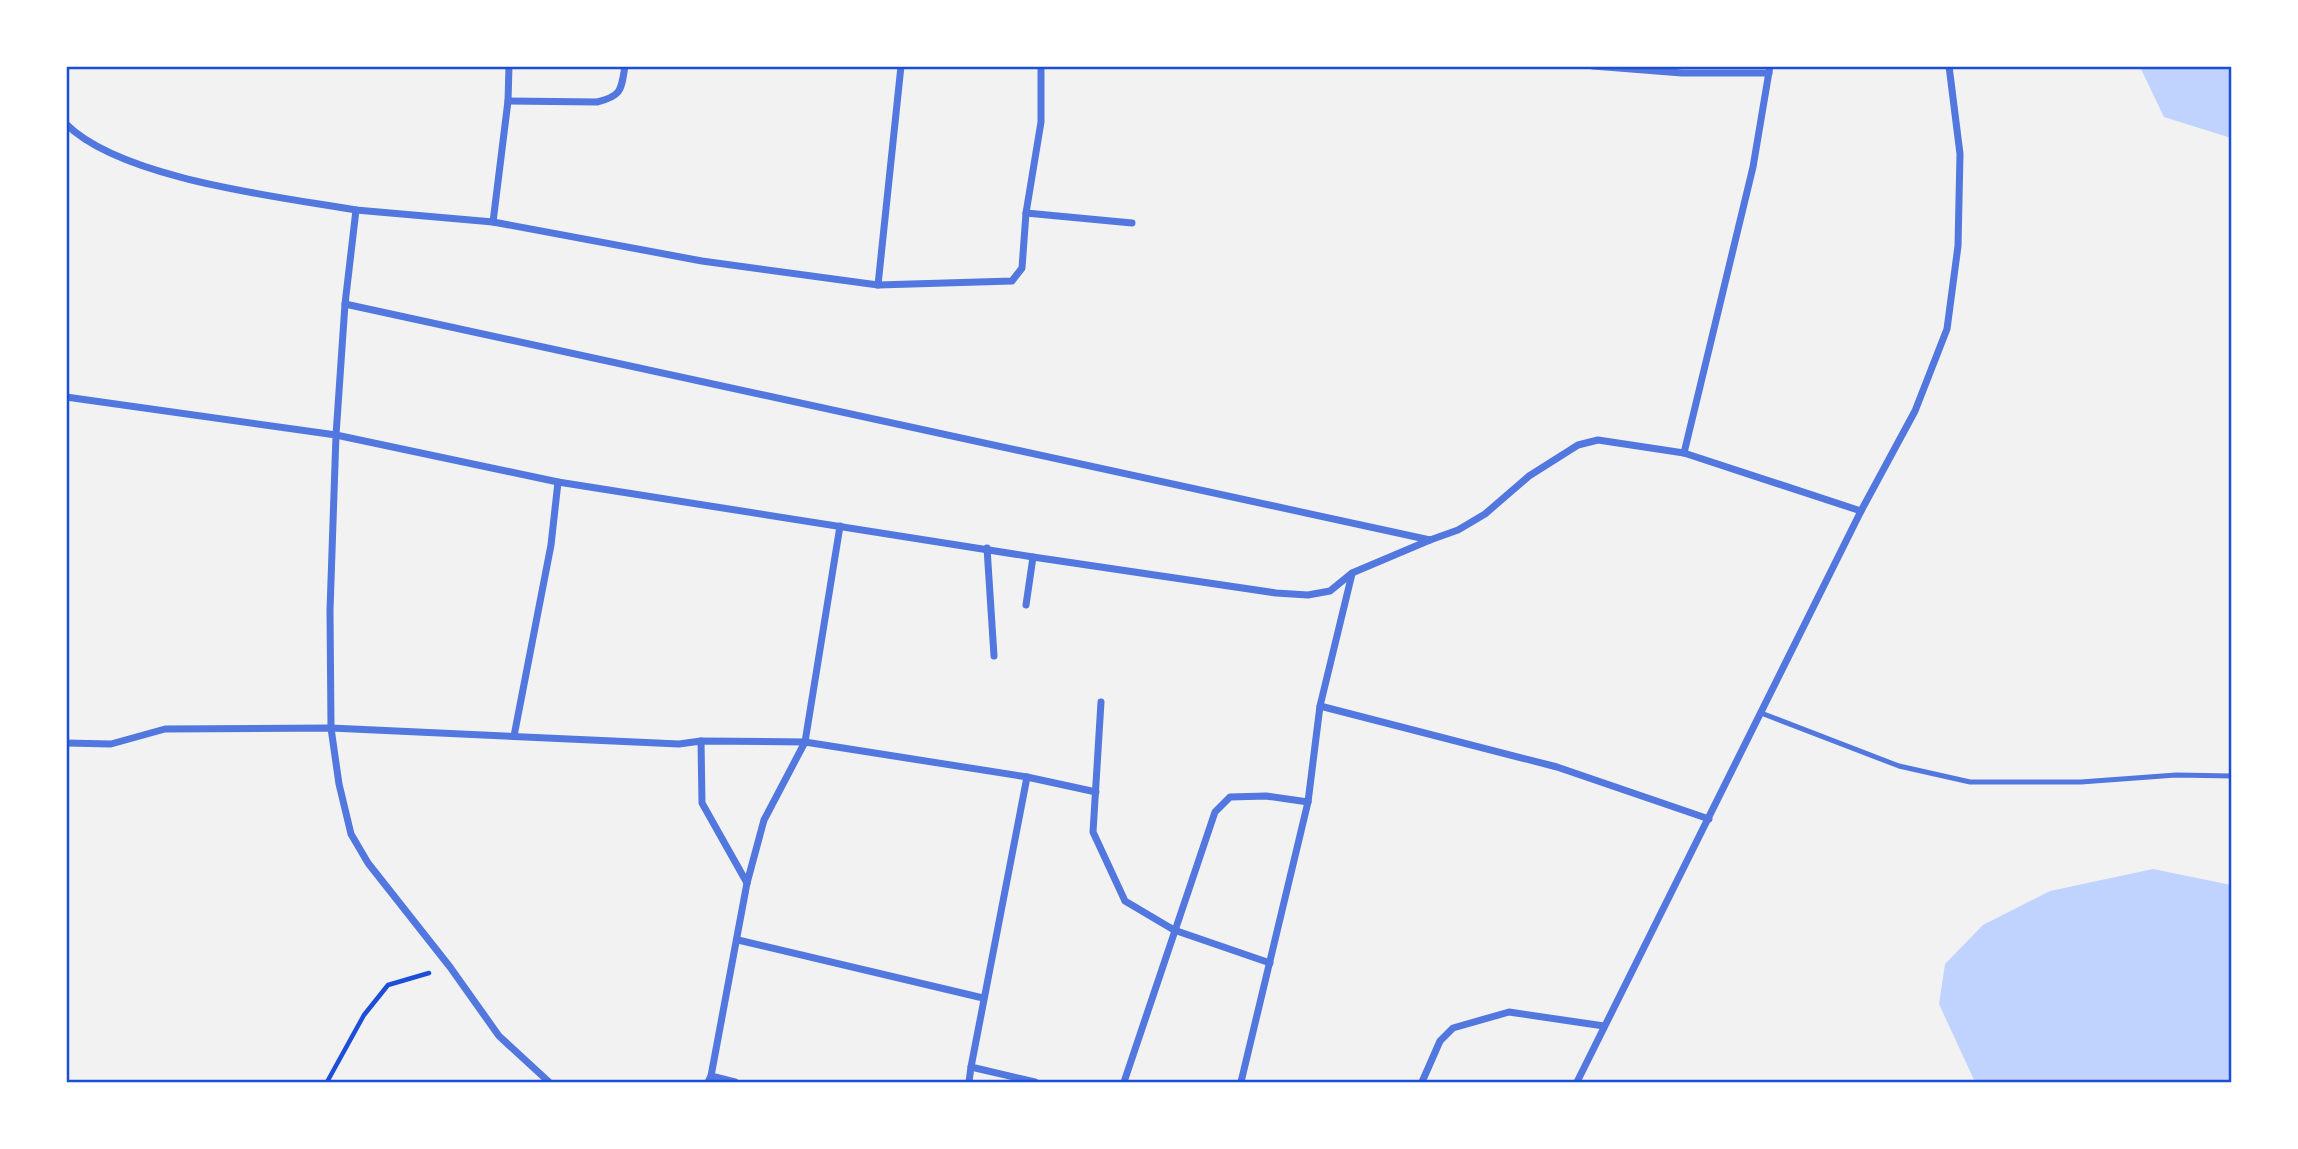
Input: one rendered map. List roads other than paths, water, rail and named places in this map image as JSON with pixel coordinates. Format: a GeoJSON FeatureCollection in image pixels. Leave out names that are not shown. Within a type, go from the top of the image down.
{"type":"FeatureCollection","features":[{"type":"Feature","properties":{"kind":"street"},"geometry":{"type":"LineString","coordinates":[[492,222],[508,102],[509,66]]}},
{"type":"Feature","properties":{"kind":"street"},"geometry":{"type":"LineString","coordinates":[[508,102],[597,102],[610,99],[618,94],[622,87],[625,66]]}},
{"type":"Feature","properties":{"kind":"street"},"geometry":{"type":"LineString","coordinates":[[878,285],[901,66]]}},
{"type":"Feature","properties":{"kind":"street"},"geometry":{"type":"LineString","coordinates":[[66,124],[79,137],[138,165],[238,191],[356,210],[492,222],[702,261],[878,285],[1012,281],[1022,268],[1026,213],[1041,122],[1041,66]]}},
{"type":"Feature","properties":{"kind":"street"},"geometry":{"type":"LineString","coordinates":[[1593,66],[1682,73],[1770,70],[1753,167],[1684,453]]}},
{"type":"Feature","properties":{"kind":"street"},"geometry":{"type":"LineString","coordinates":[[1577,1083],[1861,511],[1915,411],[1947,329],[1958,246],[1960,153],[1949,66]]}},
{"type":"Feature","properties":{"kind":"street"},"geometry":{"type":"LineString","coordinates":[[356,210],[345,304],[336,435],[330,610],[331,728],[338,784],[351,834],[369,863],[450,967],[499,1036],[549,1083]]}},
{"type":"Feature","properties":{"kind":"street"},"geometry":{"type":"LineString","coordinates":[[1026,213],[1132,223]]}},
{"type":"Feature","properties":{"kind":"street"},"geometry":{"type":"LineString","coordinates":[[345,304],[1430,540]]}},
{"type":"Feature","properties":{"kind":"street"},"geometry":{"type":"LineString","coordinates":[[66,397],[336,435],[558,482],[1276,593],[1308,595],[1330,591],[1352,573],[1458,530],[1485,514],[1529,476],[1578,445],[1598,440],[1684,453],[1861,511]]}},
{"type":"Feature","properties":{"kind":"street"},"geometry":{"type":"LineString","coordinates":[[514,736],[551,545],[558,482]]}},
{"type":"Feature","properties":{"kind":"street"},"geometry":{"type":"LineString","coordinates":[[735,1083],[710,1079],[747,883],[764,820],[805,741],[840,526]]}},
{"type":"Feature","properties":{"kind":"street"},"geometry":{"type":"LineString","coordinates":[[987,548],[994,656]]}},
{"type":"Feature","properties":{"kind":"street"},"geometry":{"type":"LineString","coordinates":[[1026,605],[1033,557]]}},
{"type":"Feature","properties":{"kind":"street"},"geometry":{"type":"LineString","coordinates":[[1241,1083],[1308,802],[1320,706],[1352,573]]}},
{"type":"Feature","properties":{"kind":"street"},"geometry":{"type":"LineString","coordinates":[[1101,702],[1093,832],[1125,901],[1174,930],[1270,963]]}},
{"type":"Feature","properties":{"kind":"street"},"geometry":{"type":"LineString","coordinates":[[1320,706],[1557,767],[1709,819]]}},
{"type":"Feature","properties":{"kind":"street"},"geometry":{"type":"LineString","coordinates":[[66,743],[111,744],[165,729],[331,728],[679,744],[701,741],[805,741],[1027,777],[1096,792]]}},
{"type":"Feature","properties":{"kind":"street"},"geometry":{"type":"LineString","coordinates":[[701,741],[702,803],[747,883]]}},
{"type":"Feature","properties":{"kind":"street"},"geometry":{"type":"LineString","coordinates":[[969,1083],[1027,777]]}},
{"type":"Feature","properties":{"kind":"street"},"geometry":{"type":"LineString","coordinates":[[1124,1083],[1215,812],[1230,797],[1266,796],[1308,802]]}},
{"type":"Feature","properties":{"kind":"street"},"geometry":{"type":"LineString","coordinates":[[738,940],[983,998]]}},
{"type":"Feature","properties":{"kind":"street"},"geometry":{"type":"LineString","coordinates":[[1422,1083],[1440,1041],[1453,1028],[1509,1012],[1604,1026]]}},
{"type":"Feature","properties":{"kind":"street"},"geometry":{"type":"LineString","coordinates":[[971,1067],[1035,1083]]}},
{"type":"Feature","properties":{"kind":"lane"},"geometry":{"type":"LineString","coordinates":[[1761,713],[1899,766],[1970,782],[2081,782],[2176,775],[2231,776]]}},
{"type":"Feature","properties":{"kind":"water"},"geometry":{"type":"Polygon","coordinates":[[[2140,67],[2231,67],[2231,138],[2164,117],[2140,67]]]}},
{"type":"Feature","properties":{"kind":"water"},"geometry":{"type":"Polygon","coordinates":[[[2153,869],[2231,885],[2231,1082],[1975,1082],[1939,1004],[1945,964],[1983,925],[2050,891],[2153,869]]]}}]}
